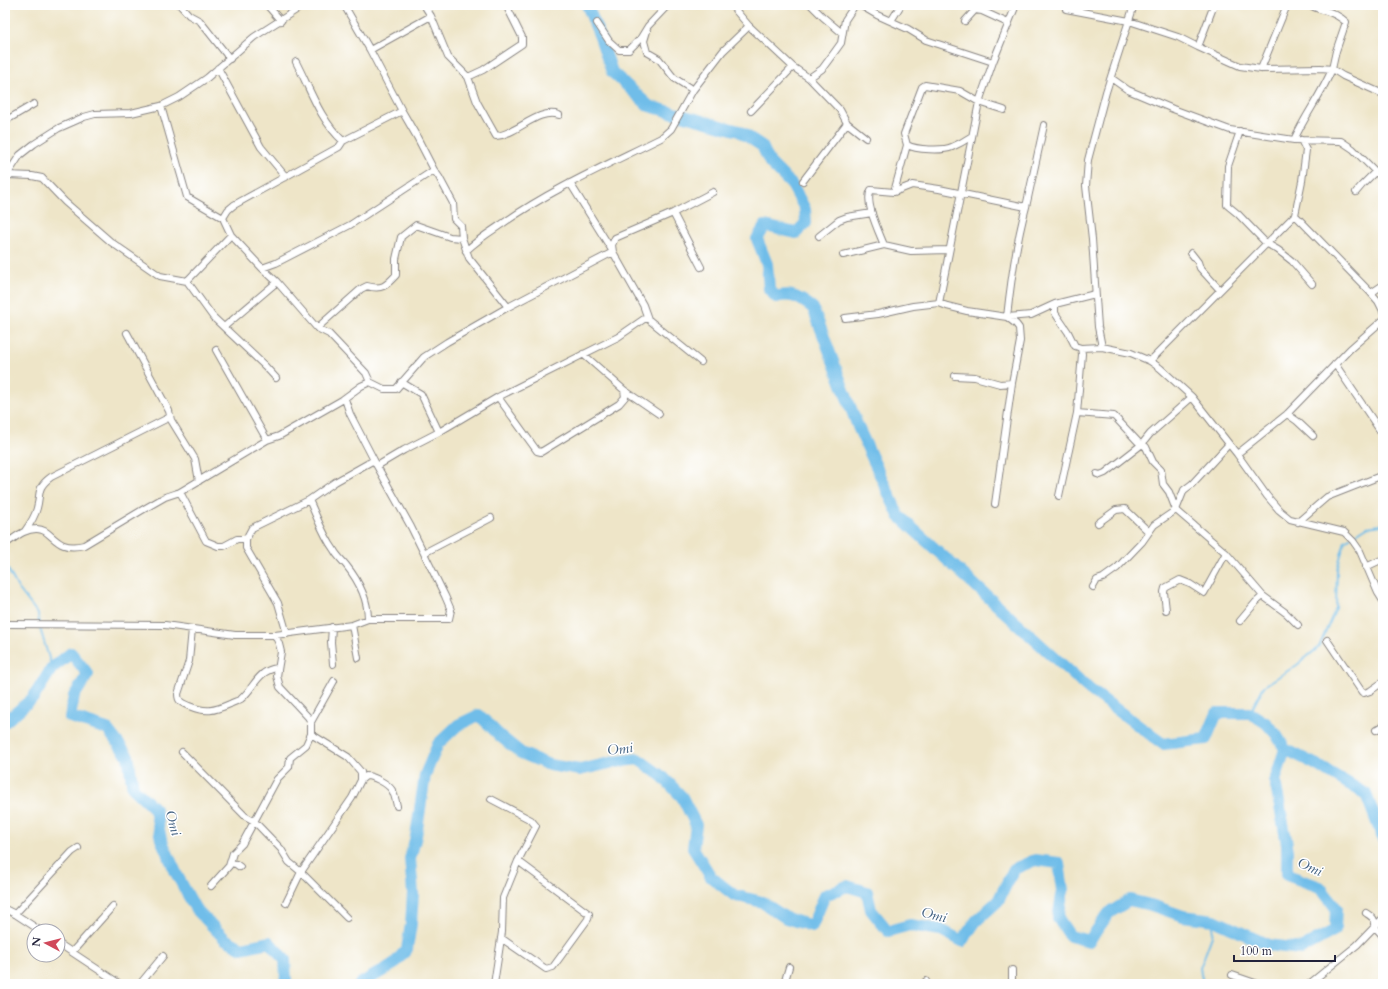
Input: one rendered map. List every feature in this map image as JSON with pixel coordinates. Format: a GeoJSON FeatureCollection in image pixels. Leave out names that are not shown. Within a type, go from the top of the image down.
{"type":"FeatureCollection","features":[{"type":"Feature","properties":{"kind":"street"},"geometry":{"type":"LineString","coordinates":[[180,5],[189,15],[200,21],[230,59]]}},
{"type":"Feature","properties":{"kind":"street"},"geometry":{"type":"LineString","coordinates":[[267,5],[281,21]]}},
{"type":"Feature","properties":{"kind":"street"},"geometry":{"type":"LineString","coordinates":[[6,175],[20,155],[59,128],[95,114],[131,113],[161,106],[179,97],[207,78],[254,37],[304,5]]}},
{"type":"Feature","properties":{"kind":"street"},"geometry":{"type":"LineString","coordinates":[[344,5],[453,202],[454,219],[461,226],[462,238],[469,258],[508,307]]}},
{"type":"Feature","properties":{"kind":"street"},"geometry":{"type":"LineString","coordinates":[[424,5],[431,16],[448,57],[468,77],[477,102],[496,136],[504,136],[540,116],[554,113],[559,115]]}},
{"type":"Feature","properties":{"kind":"street"},"geometry":{"type":"LineString","coordinates":[[468,77],[483,70],[522,44],[522,37],[506,5]]}},
{"type":"Feature","properties":{"kind":"street"},"geometry":{"type":"LineString","coordinates":[[597,23],[609,41],[619,50],[629,50],[640,39],[648,26],[668,5]]}},
{"type":"Feature","properties":{"kind":"street"},"geometry":{"type":"LineString","coordinates":[[811,5],[823,18],[842,33]]}},
{"type":"Feature","properties":{"kind":"street"},"geometry":{"type":"LineString","coordinates":[[809,78],[822,68],[841,43],[845,20],[855,5]]}},
{"type":"Feature","properties":{"kind":"street"},"geometry":{"type":"LineString","coordinates":[[860,5],[926,40],[993,62]]}},
{"type":"Feature","properties":{"kind":"street"},"geometry":{"type":"LineString","coordinates":[[891,21],[901,5]]}},
{"type":"Feature","properties":{"kind":"street"},"geometry":{"type":"LineString","coordinates":[[939,303],[980,102],[993,62],[1016,5]]}},
{"type":"Feature","properties":{"kind":"street"},"geometry":{"type":"LineString","coordinates":[[1102,347],[1098,327],[1092,239],[1086,186],[1088,160],[1111,78],[1134,5]]}},
{"type":"Feature","properties":{"kind":"street"},"geometry":{"type":"LineString","coordinates":[[1198,47],[1214,5]]}},
{"type":"Feature","properties":{"kind":"street"},"geometry":{"type":"LineString","coordinates":[[1261,69],[1287,5]]}},
{"type":"Feature","properties":{"kind":"street"},"geometry":{"type":"LineString","coordinates":[[1298,140],[1304,120],[1326,84],[1346,22],[1328,11],[1314,8],[1311,5]]}},
{"type":"Feature","properties":{"kind":"street"},"geometry":{"type":"LineString","coordinates":[[735,6],[749,26],[793,67],[809,78],[840,110],[848,123],[866,138]]}},
{"type":"Feature","properties":{"kind":"street"},"geometry":{"type":"LineString","coordinates":[[1066,9],[1128,21],[1178,37],[1240,66],[1261,69],[1332,69],[1343,76],[1383,94]]}},
{"type":"Feature","properties":{"kind":"street"},"geometry":{"type":"LineString","coordinates":[[965,21],[975,10],[982,11],[1008,23]]}},
{"type":"Feature","properties":{"kind":"street"},"geometry":{"type":"LineString","coordinates":[[370,50],[431,16]]}},
{"type":"Feature","properties":{"kind":"street"},"geometry":{"type":"LineString","coordinates":[[648,26],[644,41],[647,52],[659,58],[674,78],[693,90]]}},
{"type":"Feature","properties":{"kind":"street"},"geometry":{"type":"LineString","coordinates":[[466,252],[474,243],[525,207],[579,178],[661,138],[671,129],[693,90],[722,51],[749,26]]}},
{"type":"Feature","properties":{"kind":"street"},"geometry":{"type":"LineString","coordinates":[[296,62],[308,85],[311,96],[323,117],[333,132],[343,141]]}},
{"type":"Feature","properties":{"kind":"street"},"geometry":{"type":"LineString","coordinates":[[751,112],[793,67]]}},
{"type":"Feature","properties":{"kind":"street"},"geometry":{"type":"LineString","coordinates":[[218,68],[261,147],[286,177]]}},
{"type":"Feature","properties":{"kind":"street"},"geometry":{"type":"LineString","coordinates":[[1111,78],[1128,90],[1173,109],[1230,130],[1298,140],[1341,141],[1353,149],[1383,179]]}},
{"type":"Feature","properties":{"kind":"street"},"geometry":{"type":"LineString","coordinates":[[894,192],[907,145],[904,134],[922,87],[925,85],[960,91],[980,102],[1004,110]]}},
{"type":"Feature","properties":{"kind":"street"},"geometry":{"type":"LineString","coordinates":[[5,121],[34,104]]}},
{"type":"Feature","properties":{"kind":"street"},"geometry":{"type":"LineString","coordinates":[[161,106],[187,197],[223,218],[231,235],[277,282],[317,328],[329,334],[366,372],[370,382],[384,389],[396,389],[424,357],[447,342],[508,307],[613,252]]}},
{"type":"Feature","properties":{"kind":"street"},"geometry":{"type":"LineString","coordinates":[[223,218],[228,210],[234,205],[339,147],[343,141],[402,111]]}},
{"type":"Feature","properties":{"kind":"street"},"geometry":{"type":"LineString","coordinates":[[804,181],[848,123]]}},
{"type":"Feature","properties":{"kind":"street"},"geometry":{"type":"LineString","coordinates":[[1007,317],[1016,260],[1016,245],[1044,124]]}},
{"type":"Feature","properties":{"kind":"street"},"geometry":{"type":"LineString","coordinates":[[1240,131],[1228,166],[1227,205],[1238,214],[1266,243],[1292,261],[1312,284]]}},
{"type":"Feature","properties":{"kind":"street"},"geometry":{"type":"LineString","coordinates":[[907,145],[912,148],[951,148],[972,136]]}},
{"type":"Feature","properties":{"kind":"street"},"geometry":{"type":"LineString","coordinates":[[1150,361],[1295,215],[1303,175],[1306,150],[1298,140]]}},
{"type":"Feature","properties":{"kind":"street"},"geometry":{"type":"LineString","coordinates":[[262,268],[276,263],[350,225],[434,170]]}},
{"type":"Feature","properties":{"kind":"street"},"geometry":{"type":"LineString","coordinates":[[1356,192],[1375,172]]}},
{"type":"Feature","properties":{"kind":"street"},"geometry":{"type":"LineString","coordinates":[[6,175],[42,178],[65,202],[117,246],[160,276],[187,280],[213,317],[276,378]]}},
{"type":"Feature","properties":{"kind":"street"},"geometry":{"type":"LineString","coordinates":[[570,184],[613,252],[643,305],[648,319],[701,362]]}},
{"type":"Feature","properties":{"kind":"street"},"geometry":{"type":"LineString","coordinates":[[884,245],[872,213],[869,194],[871,190],[894,192],[912,185],[1026,207]]}},
{"type":"Feature","properties":{"kind":"street"},"geometry":{"type":"LineString","coordinates":[[613,252],[612,245],[616,238],[673,213],[713,192]]}},
{"type":"Feature","properties":{"kind":"street"},"geometry":{"type":"LineString","coordinates":[[673,213],[701,267]]}},
{"type":"Feature","properties":{"kind":"street"},"geometry":{"type":"LineString","coordinates":[[819,236],[839,220],[847,216],[872,213]]}},
{"type":"Feature","properties":{"kind":"street"},"geometry":{"type":"LineString","coordinates":[[1295,215],[1371,293],[1378,301],[1383,311]]}},
{"type":"Feature","properties":{"kind":"street"},"geometry":{"type":"LineString","coordinates":[[317,328],[361,289],[367,286],[376,288],[385,286],[396,275],[396,259],[400,237],[416,225],[450,237],[462,238]]}},
{"type":"Feature","properties":{"kind":"street"},"geometry":{"type":"LineString","coordinates":[[187,280],[231,235]]}},
{"type":"Feature","properties":{"kind":"street"},"geometry":{"type":"LineString","coordinates":[[843,254],[884,245],[911,251],[949,250]]}},
{"type":"Feature","properties":{"kind":"street"},"geometry":{"type":"LineString","coordinates":[[1191,253],[1198,262],[1200,268],[1220,290]]}},
{"type":"Feature","properties":{"kind":"street"},"geometry":{"type":"LineString","coordinates":[[224,327],[277,282]]}},
{"type":"Feature","properties":{"kind":"street"},"geometry":{"type":"LineString","coordinates":[[1371,293],[1383,285]]}},
{"type":"Feature","properties":{"kind":"street"},"geometry":{"type":"LineString","coordinates":[[845,318],[878,314],[913,306],[939,303],[967,311],[1007,317],[1031,315],[1055,304],[1096,294]]}},
{"type":"Feature","properties":{"kind":"street"},"geometry":{"type":"LineString","coordinates":[[1055,304],[1055,312],[1075,346],[1081,348],[1102,347],[1131,353],[1150,361],[1192,397],[1237,454],[1267,496],[1279,510],[1290,519],[1344,532],[1360,551],[1366,567],[1383,601]]}},
{"type":"Feature","properties":{"kind":"street"},"geometry":{"type":"LineString","coordinates":[[995,504],[1012,383],[1020,341],[1019,328],[1007,317]]}},
{"type":"Feature","properties":{"kind":"street"},"geometry":{"type":"LineString","coordinates":[[377,466],[498,397],[618,337],[644,319],[648,319]]}},
{"type":"Feature","properties":{"kind":"street"},"geometry":{"type":"LineString","coordinates":[[1237,454],[1287,414],[1350,349],[1383,320]]}},
{"type":"Feature","properties":{"kind":"street"},"geometry":{"type":"LineString","coordinates":[[127,333],[169,411],[170,417],[195,459],[199,480]]}},
{"type":"Feature","properties":{"kind":"street"},"geometry":{"type":"LineString","coordinates":[[1059,496],[1077,413],[1082,354],[1081,348]]}},
{"type":"Feature","properties":{"kind":"street"},"geometry":{"type":"LineString","coordinates":[[216,350],[267,440]]}},
{"type":"Feature","properties":{"kind":"street"},"geometry":{"type":"LineString","coordinates":[[583,354],[624,390],[658,414]]}},
{"type":"Feature","properties":{"kind":"street"},"geometry":{"type":"LineString","coordinates":[[1335,364],[1383,435]]}},
{"type":"Feature","properties":{"kind":"street"},"geometry":{"type":"LineString","coordinates":[[955,376],[975,377],[1000,384],[1012,383]]}},
{"type":"Feature","properties":{"kind":"street"},"geometry":{"type":"LineString","coordinates":[[5,544],[25,532],[37,528],[44,531],[61,545],[75,547],[84,545],[165,497],[180,492],[267,440],[279,436],[370,382]]}},
{"type":"Feature","properties":{"kind":"street"},"geometry":{"type":"LineString","coordinates":[[401,382],[421,394],[439,432]]}},
{"type":"Feature","properties":{"kind":"street"},"geometry":{"type":"LineString","coordinates":[[498,397],[537,451],[541,452],[619,404],[625,397],[624,390]]}},
{"type":"Feature","properties":{"kind":"street"},"geometry":{"type":"LineString","coordinates":[[1192,397],[1150,434],[1142,444],[1146,447],[1152,462],[1161,470],[1163,484],[1169,492],[1176,510],[1226,553],[1263,596],[1286,613],[1298,625]]}},
{"type":"Feature","properties":{"kind":"street"},"geometry":{"type":"LineString","coordinates":[[5,624],[165,625],[235,635],[275,635],[352,624],[368,619],[449,619],[452,610],[411,527],[350,414],[345,399],[342,400]]}},
{"type":"Feature","properties":{"kind":"street"},"geometry":{"type":"LineString","coordinates":[[1077,413],[1114,416],[1141,445],[1105,473],[1100,475],[1096,474]]}},
{"type":"Feature","properties":{"kind":"street"},"geometry":{"type":"LineString","coordinates":[[1287,414],[1313,436]]}},
{"type":"Feature","properties":{"kind":"street"},"geometry":{"type":"LineString","coordinates":[[25,532],[33,519],[37,508],[38,495],[43,483],[115,444],[170,417]]}},
{"type":"Feature","properties":{"kind":"street"},"geometry":{"type":"LineString","coordinates":[[1093,587],[1097,580],[1104,578],[1127,558],[1154,525],[1176,510],[1184,490],[1192,484],[1229,444]]}},
{"type":"Feature","properties":{"kind":"street"},"geometry":{"type":"LineString","coordinates":[[287,634],[278,603],[246,548],[246,539],[252,528],[309,500],[335,482],[374,460]]}},
{"type":"Feature","properties":{"kind":"street"},"geometry":{"type":"LineString","coordinates":[[1298,522],[1327,497],[1383,475]]}},
{"type":"Feature","properties":{"kind":"street"},"geometry":{"type":"LineString","coordinates":[[180,492],[206,541],[218,546],[224,546],[237,539],[246,539]]}},
{"type":"Feature","properties":{"kind":"street"},"geometry":{"type":"LineString","coordinates":[[309,500],[323,532],[334,551],[347,566],[362,590],[368,611],[368,619]]}},
{"type":"Feature","properties":{"kind":"street"},"geometry":{"type":"LineString","coordinates":[[1098,523],[1116,510],[1125,509],[1149,532]]}},
{"type":"Feature","properties":{"kind":"street"},"geometry":{"type":"LineString","coordinates":[[424,553],[491,518]]}},
{"type":"Feature","properties":{"kind":"street"},"geometry":{"type":"LineString","coordinates":[[1166,610],[1165,588],[1180,580],[1190,584],[1204,593],[1226,553]]}},
{"type":"Feature","properties":{"kind":"street"},"geometry":{"type":"LineString","coordinates":[[1366,567],[1383,559]]}},
{"type":"Feature","properties":{"kind":"street"},"geometry":{"type":"LineString","coordinates":[[1240,621],[1263,596]]}},
{"type":"Feature","properties":{"kind":"street"},"geometry":{"type":"LineString","coordinates":[[352,624],[358,658]]}},
{"type":"Feature","properties":{"kind":"street"},"geometry":{"type":"LineString","coordinates":[[332,627],[331,642],[334,664]]}},
{"type":"Feature","properties":{"kind":"street"},"geometry":{"type":"LineString","coordinates":[[192,629],[188,661],[178,694],[180,702],[196,709],[214,710],[241,700],[263,673],[270,669],[277,668]]}},
{"type":"Feature","properties":{"kind":"street"},"geometry":{"type":"LineString","coordinates":[[275,635],[281,652],[277,668],[277,676],[280,687],[311,722]]}},
{"type":"Feature","properties":{"kind":"street"},"geometry":{"type":"LineString","coordinates":[[1327,640],[1362,692],[1364,693],[1370,691],[1383,682]]}},
{"type":"Feature","properties":{"kind":"street"},"geometry":{"type":"LineString","coordinates":[[211,886],[229,866],[233,853],[242,844],[277,779],[288,767],[290,758],[306,745],[311,734],[311,722],[334,681]]}},
{"type":"Feature","properties":{"kind":"street"},"geometry":{"type":"LineString","coordinates":[[1376,730],[1383,726]]}},
{"type":"Feature","properties":{"kind":"street"},"geometry":{"type":"LineString","coordinates":[[311,734],[348,757],[361,772],[361,780]]}},
{"type":"Feature","properties":{"kind":"street"},"geometry":{"type":"LineString","coordinates":[[182,752],[245,816],[254,821],[281,849],[289,862],[302,872],[347,918]]}},
{"type":"Feature","properties":{"kind":"street"},"geometry":{"type":"LineString","coordinates":[[286,903],[302,872],[352,798],[361,780],[366,776],[371,776],[389,785],[394,794],[397,806]]}},
{"type":"Feature","properties":{"kind":"street"},"geometry":{"type":"LineString","coordinates":[[491,799],[532,820],[536,826],[518,861],[503,898],[501,938],[494,984]]}},
{"type":"Feature","properties":{"kind":"street"},"geometry":{"type":"LineString","coordinates":[[15,914],[72,852],[78,848]]}},
{"type":"Feature","properties":{"kind":"street"},"geometry":{"type":"LineString","coordinates":[[501,938],[546,969],[553,967],[588,919],[589,914],[518,861]]}},
{"type":"Feature","properties":{"kind":"street"},"geometry":{"type":"LineString","coordinates":[[230,863],[236,864],[240,867]]}},
{"type":"Feature","properties":{"kind":"street"},"geometry":{"type":"LineString","coordinates":[[72,952],[113,906]]}},
{"type":"Feature","properties":{"kind":"street"},"geometry":{"type":"LineString","coordinates":[[5,909],[29,923]]}},
{"type":"Feature","properties":{"kind":"street"},"geometry":{"type":"LineString","coordinates":[[1366,913],[1376,922],[1375,927],[1383,936]]}},
{"type":"Feature","properties":{"kind":"street"},"geometry":{"type":"LineString","coordinates":[[1309,984],[1357,945],[1383,918]]}},
{"type":"Feature","properties":{"kind":"street"},"geometry":{"type":"LineString","coordinates":[[66,948],[120,984]]}},
{"type":"Feature","properties":{"kind":"street"},"geometry":{"type":"LineString","coordinates":[[140,984],[163,956]]}},
{"type":"Feature","properties":{"kind":"street"},"geometry":{"type":"LineString","coordinates":[[784,984],[789,967]]}},
{"type":"Feature","properties":{"kind":"street"},"geometry":{"type":"LineString","coordinates":[[1012,970],[1012,984]]}},
{"type":"Feature","properties":{"kind":"street"},"geometry":{"type":"LineString","coordinates":[[1232,975],[1258,984]]}},
{"type":"Feature","properties":{"kind":"waterway"},"geometry":{"type":"LineString","coordinates":[[587,5],[612,72],[649,106],[739,131],[762,146],[770,163],[792,185],[805,209],[806,223],[796,233],[765,226],[757,239],[767,264],[769,289],[776,297],[787,295],[796,297],[813,308],[858,427],[899,516],[1089,689],[1163,744],[1206,739],[1217,713],[1250,713],[1266,723],[1276,734],[1285,749]]}},
{"type":"Feature","properties":{"kind":"waterway"},"geometry":{"type":"LineString","coordinates":[[1250,713],[1264,686],[1297,665],[1319,647],[1336,608],[1337,569],[1345,541],[1367,527],[1381,525],[1383,522]]}},
{"type":"Feature","properties":{"kind":"waterway"},"geometry":{"type":"LineString","coordinates":[[5,564],[18,588],[38,614],[39,625],[52,668]]}},
{"type":"Feature","properties":{"kind":"waterway","name":"Omi"},"geometry":{"type":"LineString","coordinates":[[5,722],[33,698],[52,668],[71,653],[88,674],[74,696],[70,717],[107,729],[128,756],[133,788],[155,809],[161,839],[177,875],[195,908],[225,939],[242,948],[269,942],[285,960],[286,981],[288,984]]}},
{"type":"Feature","properties":{"kind":"waterway","name":"Omi"},"geometry":{"type":"LineString","coordinates":[[360,984],[394,964],[407,949],[411,924],[413,893],[410,859],[416,836],[425,775],[438,744],[458,725],[479,715],[500,736],[521,753],[549,765],[580,770],[614,762],[638,759],[663,777],[682,797],[696,825],[693,848],[711,877],[734,895],[762,902],[786,918],[812,926],[825,895],[847,886],[867,892],[871,910],[888,931],[910,925],[941,930],[962,941],[976,921],[998,901],[1014,869],[1035,860],[1059,863],[1063,890],[1058,918],[1070,936],[1089,941],[1109,913],[1130,900],[1183,916],[1214,920],[1268,945],[1301,949],[1335,930],[1336,908],[1320,887],[1287,875],[1287,844],[1275,781],[1285,749],[1315,764],[1366,794],[1383,839]]}},
{"type":"Feature","properties":{"kind":"waterway"},"geometry":{"type":"LineString","coordinates":[[1203,984],[1200,968],[1212,936],[1214,920]]}}]}
